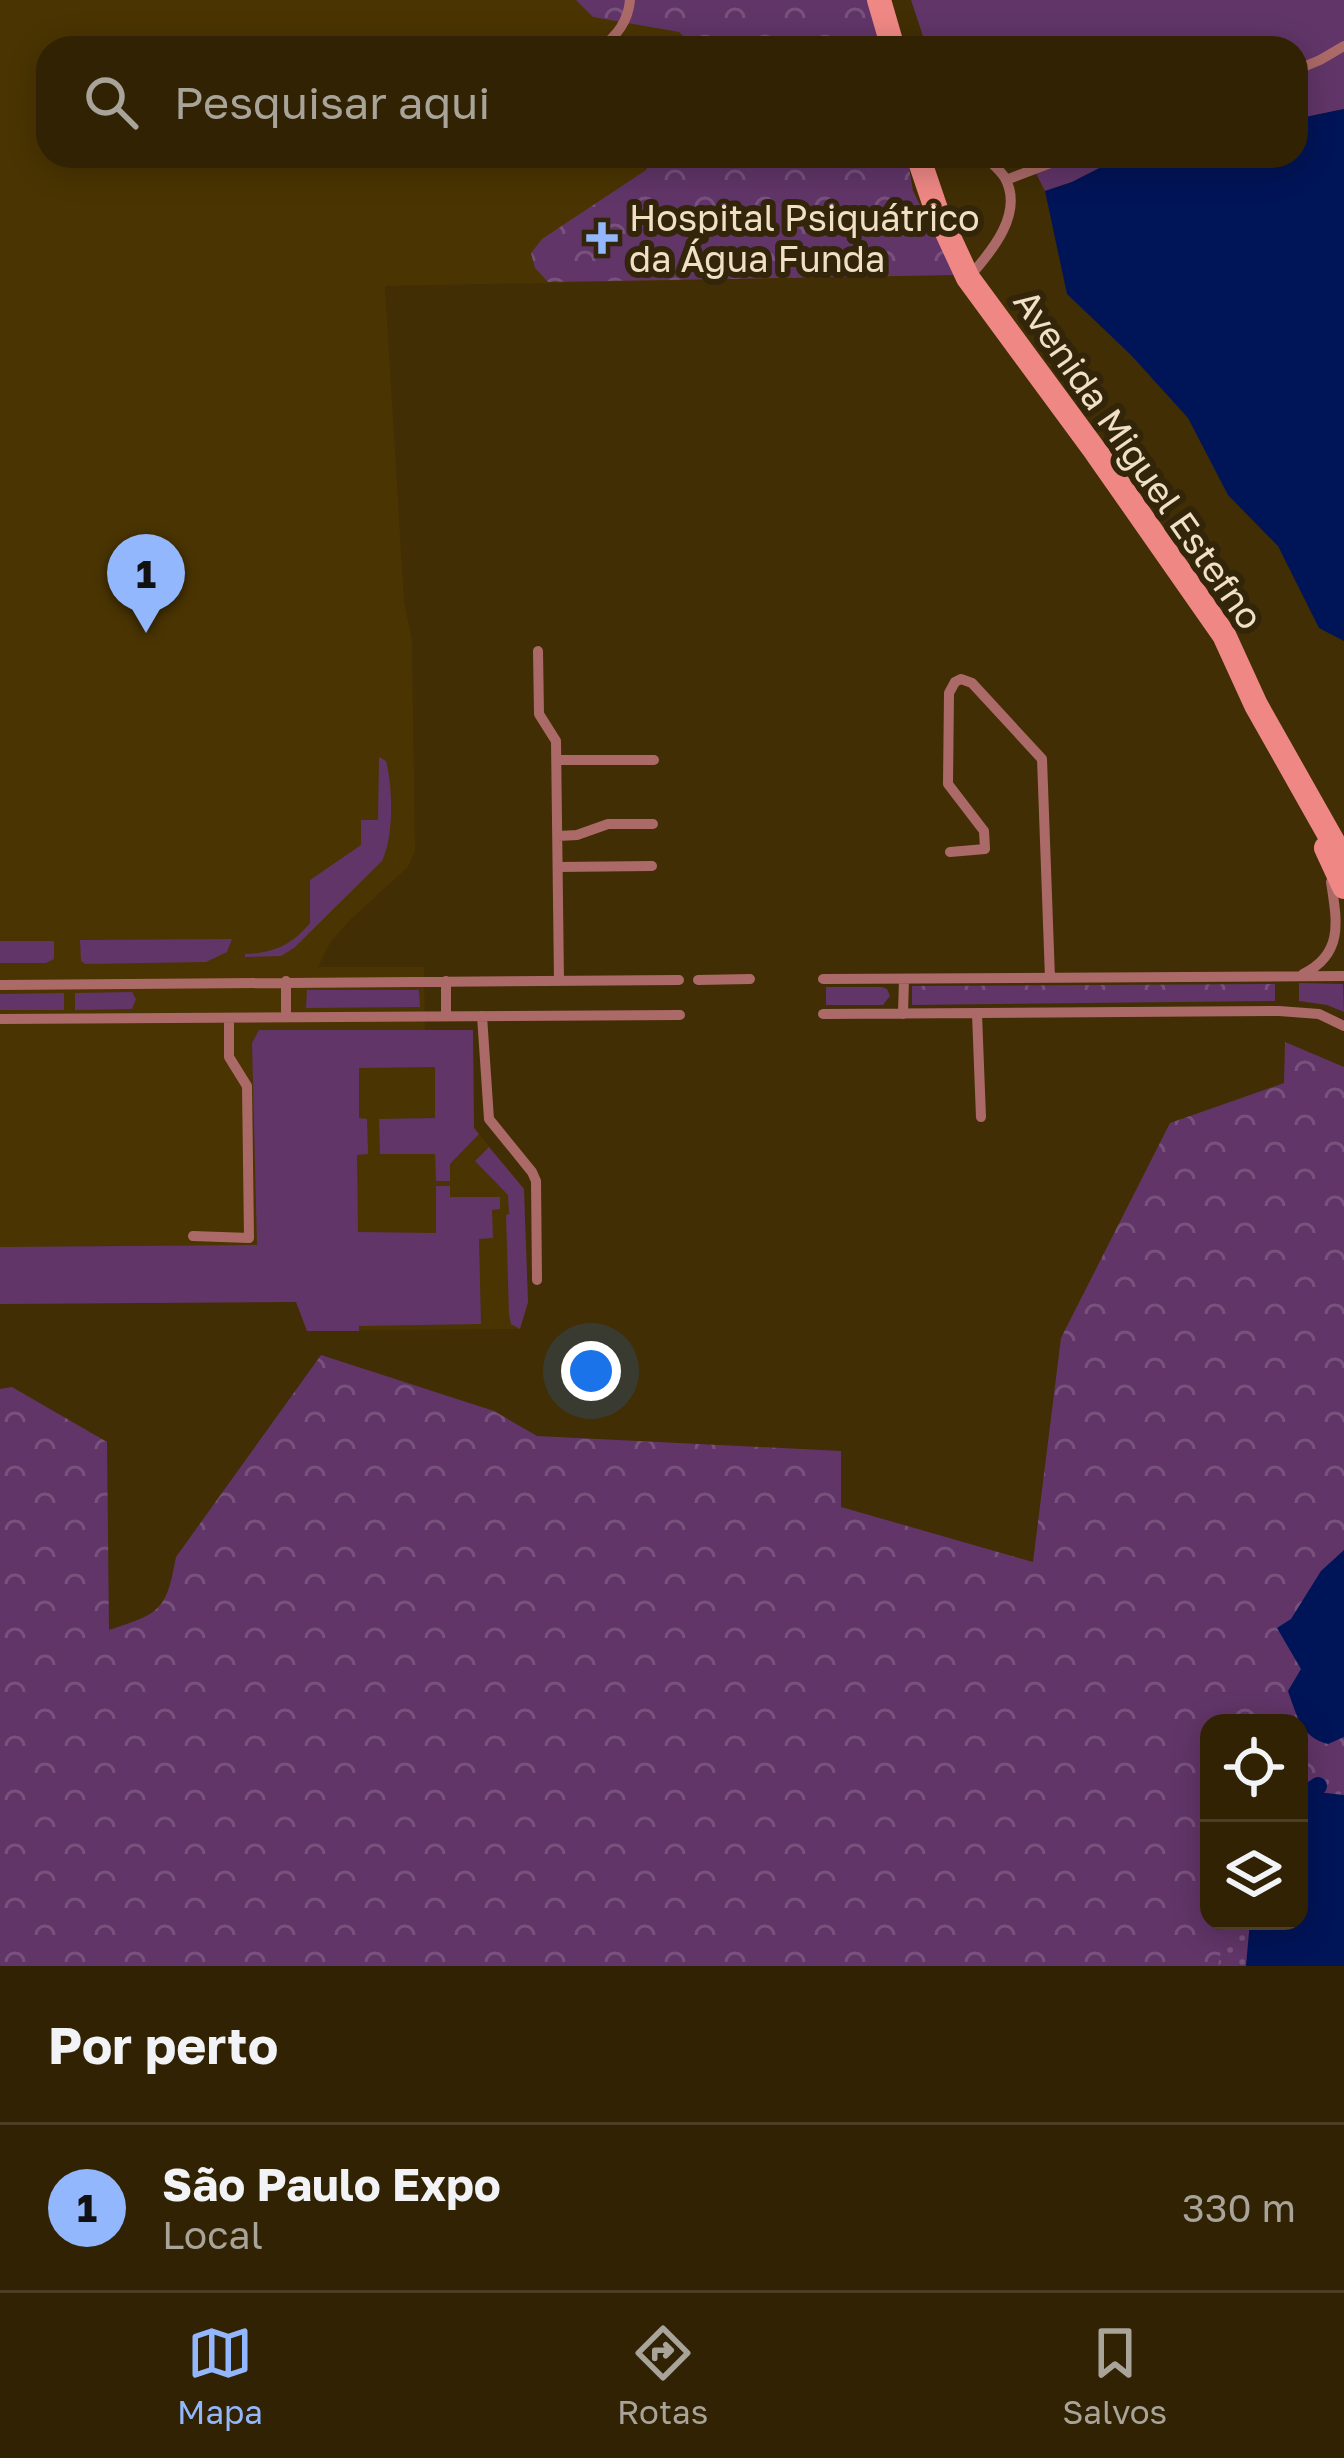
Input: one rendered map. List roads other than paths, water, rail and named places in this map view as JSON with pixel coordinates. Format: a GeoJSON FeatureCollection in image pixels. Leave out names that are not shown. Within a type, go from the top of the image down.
{"type":"FeatureCollection","features":[{"type":"Feature","properties":{"kind":"main road"},"geometry":{"type":"LineString","coordinates":[[879,0],[890,36]]}},
{"type":"Feature","properties":{"kind":"main road","name":"Avenida Miguel Estefno"},"geometry":{"type":"LineString","coordinates":[[923,168],[935,209],[968,278],[1224,635],[1256,705],[1344,861]]}},
{"type":"Feature","properties":{"kind":"main road","name":"Avenida Miguel Estefno"},"geometry":{"type":"LineString","coordinates":[[1314,812],[1344,887]]}},
{"type":"Feature","properties":{"kind":"lane"},"geometry":{"type":"LineString","coordinates":[[615,36],[630,0]]}},
{"type":"Feature","properties":{"kind":"lane"},"geometry":{"type":"LineString","coordinates":[[1308,66],[1344,46]]}},
{"type":"Feature","properties":{"kind":"lane"},"geometry":{"type":"LineString","coordinates":[[996,168],[1006,180],[1038,168]]}},
{"type":"Feature","properties":{"kind":"lane","name":"Avenida Miguel Estefno"},"geometry":{"type":"LineString","coordinates":[[968,278],[1004,230],[1010,206],[1006,180]]}},
{"type":"Feature","properties":{"kind":"lane"},"geometry":{"type":"LineString","coordinates":[[538,651],[539,714],[555,737],[560,981]]}},
{"type":"Feature","properties":{"kind":"lane"},"geometry":{"type":"LineString","coordinates":[[950,852],[985,849],[984,831],[948,784],[949,693],[962,679],[972,683],[1042,759],[1050,978]]}},
{"type":"Feature","properties":{"kind":"lane"},"geometry":{"type":"LineString","coordinates":[[556,754],[654,760]]}},
{"type":"Feature","properties":{"kind":"lane"},"geometry":{"type":"LineString","coordinates":[[557,836],[577,836],[608,824],[653,824]]}},
{"type":"Feature","properties":{"kind":"lane"},"geometry":{"type":"LineString","coordinates":[[1300,975],[1328,957],[1336,931],[1324,843]]}},
{"type":"Feature","properties":{"kind":"lane"},"geometry":{"type":"LineString","coordinates":[[558,867],[652,866]]}},
{"type":"Feature","properties":{"kind":"lane"},"geometry":{"type":"LineString","coordinates":[[823,979],[1344,976]]}},
{"type":"Feature","properties":{"kind":"lane"},"geometry":{"type":"LineString","coordinates":[[903,1014],[904,979]]}},
{"type":"Feature","properties":{"kind":"lane"},"geometry":{"type":"LineString","coordinates":[[0,985],[679,980]]}},
{"type":"Feature","properties":{"kind":"lane"},"geometry":{"type":"LineString","coordinates":[[698,980],[750,980]]}},
{"type":"Feature","properties":{"kind":"lane"},"geometry":{"type":"LineString","coordinates":[[286,981],[286,1017]]}},
{"type":"Feature","properties":{"kind":"lane"},"geometry":{"type":"LineString","coordinates":[[446,981],[446,1016]]}},
{"type":"Feature","properties":{"kind":"lane"},"geometry":{"type":"LineString","coordinates":[[824,1015],[1279,1011],[1319,1014],[1344,1026]]}},
{"type":"Feature","properties":{"kind":"lane"},"geometry":{"type":"LineString","coordinates":[[977,1014],[981,1117]]}},
{"type":"Feature","properties":{"kind":"lane"},"geometry":{"type":"LineString","coordinates":[[0,1019],[680,1015]]}},
{"type":"Feature","properties":{"kind":"lane"},"geometry":{"type":"LineString","coordinates":[[482,1016],[489,1119],[536,1181],[537,1280]]}},
{"type":"Feature","properties":{"kind":"lane"},"geometry":{"type":"LineString","coordinates":[[193,1236],[249,1238],[247,1086],[229,1057],[229,1018]]}},
{"type":"Feature","properties":{"kind":"waterway"},"geometry":{"type":"LineString","coordinates":[[1310,1798],[1312,1784]]}},
{"type":"Feature","properties":{"kind":"waterway"},"geometry":{"type":"LineString","coordinates":[[1308,1793],[1318,1786]]}},
{"type":"Feature","properties":{"kind":"place","name":"Hospital Psiquátrico da Água Funda"},"geometry":{"type":"Point","coordinates":[602,238]}},
{"type":"Feature","properties":{"kind":"place","name":"São Paulo Expo"},"geometry":{"type":"Point","coordinates":[146,633]}}]}
